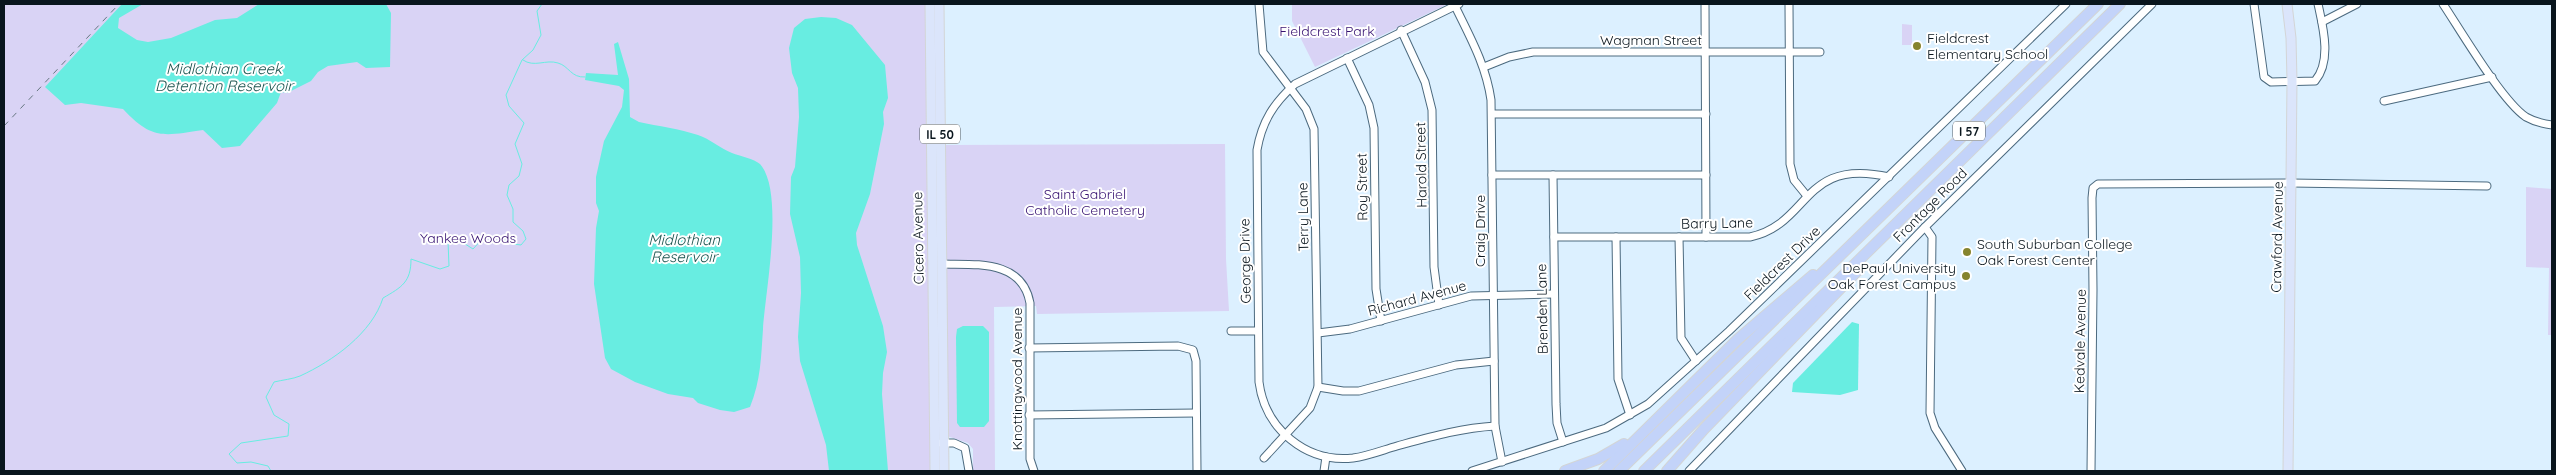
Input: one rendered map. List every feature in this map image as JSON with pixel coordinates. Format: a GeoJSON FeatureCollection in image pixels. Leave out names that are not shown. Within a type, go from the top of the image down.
{"type":"FeatureCollection","features":[{"type":"Feature","properties":{"kind":"highway","name":"I 57"},"geometry":{"type":"LineString","coordinates":[[1619,471],[2098,4]]}},
{"type":"Feature","properties":{"kind":"highway","name":"I 57"},"geometry":{"type":"LineString","coordinates":[[1644,471],[2120,4]]}},
{"type":"Feature","properties":{"kind":"highway"},"geometry":{"type":"LineString","coordinates":[[1667,471],[1704,429],[1859,269],[1882,238]]}},
{"type":"Feature","properties":{"kind":"highway"},"geometry":{"type":"LineString","coordinates":[[1604,471],[1766,312],[1812,275],[1839,258]]}},
{"type":"Feature","properties":{"kind":"highway"},"geometry":{"type":"LineString","coordinates":[[1565,471],[1613,451],[1651,424]]}},
{"type":"Feature","properties":{"kind":"highway"},"geometry":{"type":"LineString","coordinates":[[1659,471],[1704,429]]}},
{"type":"Feature","properties":{"kind":"main road","name":"Cicero Avenue"},"geometry":{"type":"LineString","coordinates":[[930,4],[939,443],[944,471]]}},
{"type":"Feature","properties":{"kind":"main road","name":"Cicero Avenue"},"geometry":{"type":"LineString","coordinates":[[935,471],[939,443],[942,264],[939,4]]}},
{"type":"Feature","properties":{"kind":"main road","name":"Crawford Avenue"},"geometry":{"type":"LineString","coordinates":[[2286,4],[2291,38],[2292,81],[2288,471]]}},
{"type":"Feature","properties":{"kind":"street","name":"Terry Lane"},"geometry":{"type":"LineString","coordinates":[[1259,4],[1263,52],[1306,109],[1314,129],[1318,333],[1318,387],[1310,408],[1264,458]]}},
{"type":"Feature","properties":{"kind":"street"},"geometry":{"type":"LineString","coordinates":[[1705,4],[1706,237]]}},
{"type":"Feature","properties":{"kind":"street"},"geometry":{"type":"LineString","coordinates":[[1789,4],[1790,168],[1794,180],[1807,196]]}},
{"type":"Feature","properties":{"kind":"street","name":"Fieldcrest Drive"},"geometry":{"type":"LineString","coordinates":[[1472,471],[1606,428],[1648,404],[1696,361],[2066,4]]}},
{"type":"Feature","properties":{"kind":"street","name":"Frontage Road"},"geometry":{"type":"LineString","coordinates":[[1689,471],[1925,227],[2152,4]]}},
{"type":"Feature","properties":{"kind":"street"},"geometry":{"type":"LineString","coordinates":[[2254,4],[2264,77],[2271,82],[2315,80],[2322,72],[2324,54],[2322,22],[2318,4]]}},
{"type":"Feature","properties":{"kind":"street"},"geometry":{"type":"LineString","coordinates":[[2322,22],[2357,4]]}},
{"type":"Feature","properties":{"kind":"street"},"geometry":{"type":"LineString","coordinates":[[2443,4],[2492,77],[2525,116],[2541,123],[2552,125]]}},
{"type":"Feature","properties":{"kind":"street","name":"George Drive"},"geometry":{"type":"LineString","coordinates":[[1457,5],[1401,30],[1290,89],[1270,111],[1259,139],[1257,150],[1260,390],[1271,418],[1285,436],[1306,450],[1326,457],[1354,458],[1453,431],[1495,426]]}},
{"type":"Feature","properties":{"kind":"street","name":"Craig Drive"},"geometry":{"type":"LineString","coordinates":[[1457,5],[1484,67],[1492,114],[1495,426],[1502,462]]}},
{"type":"Feature","properties":{"kind":"street","name":"Harold Street"},"geometry":{"type":"LineString","coordinates":[[1401,30],[1424,82],[1432,110],[1434,267],[1439,305]]}},
{"type":"Feature","properties":{"kind":"street","name":"Wagman Street"},"geometry":{"type":"LineString","coordinates":[[1484,67],[1519,54],[1533,52],[1820,52]]}},
{"type":"Feature","properties":{"kind":"street","name":"Roy Street"},"geometry":{"type":"LineString","coordinates":[[1347,58],[1369,105],[1374,128],[1376,289],[1381,321]]}},
{"type":"Feature","properties":{"kind":"street"},"geometry":{"type":"LineString","coordinates":[[2384,102],[2492,77]]}},
{"type":"Feature","properties":{"kind":"street"},"geometry":{"type":"LineString","coordinates":[[1492,114],[1706,114]]}},
{"type":"Feature","properties":{"kind":"street"},"geometry":{"type":"LineString","coordinates":[[1492,175],[1706,176]]}},
{"type":"Feature","properties":{"kind":"street","name":"Brenden Lane"},"geometry":{"type":"LineString","coordinates":[[1553,175],[1556,404],[1557,423],[1563,442]]}},
{"type":"Feature","properties":{"kind":"street","name":"Barry Lane"},"geometry":{"type":"LineString","coordinates":[[1554,237],[1750,237],[1764,234],[1779,225],[1825,180],[1837,176],[1874,175],[1888,177]]}},
{"type":"Feature","properties":{"kind":"street"},"geometry":{"type":"LineString","coordinates":[[2291,183],[2487,186]]}},
{"type":"Feature","properties":{"kind":"street","name":"Kedvale Avenue"},"geometry":{"type":"LineString","coordinates":[[2091,471],[2094,290],[2093,188],[2098,184],[2291,183]]}},
{"type":"Feature","properties":{"kind":"street"},"geometry":{"type":"LineString","coordinates":[[1925,227],[1932,237],[1930,413],[1935,428],[1962,471]]}},
{"type":"Feature","properties":{"kind":"street"},"geometry":{"type":"LineString","coordinates":[[1616,236],[1618,379],[1630,416]]}},
{"type":"Feature","properties":{"kind":"street"},"geometry":{"type":"LineString","coordinates":[[1678,237],[1681,338],[1696,361]]}},
{"type":"Feature","properties":{"kind":"street","name":"Knottingwood Avenue"},"geometry":{"type":"LineString","coordinates":[[942,264],[995,266],[1006,270],[1024,286],[1029,299],[1030,460],[1034,471]]}},
{"type":"Feature","properties":{"kind":"street","name":"Richard Avenue"},"geometry":{"type":"LineString","coordinates":[[1318,333],[1344,331],[1472,296],[1554,294]]}},
{"type":"Feature","properties":{"kind":"street"},"geometry":{"type":"LineString","coordinates":[[1231,332],[1258,331]]}},
{"type":"Feature","properties":{"kind":"street"},"geometry":{"type":"LineString","coordinates":[[1029,348],[1178,346],[1193,350],[1196,360],[1197,471]]}},
{"type":"Feature","properties":{"kind":"street"},"geometry":{"type":"LineString","coordinates":[[1318,387],[1343,391],[1359,391],[1456,365],[1494,361]]}},
{"type":"Feature","properties":{"kind":"street"},"geometry":{"type":"LineString","coordinates":[[1029,415],[1196,413]]}},
{"type":"Feature","properties":{"kind":"street"},"geometry":{"type":"LineString","coordinates":[[939,443],[960,444],[965,448],[969,471]]}},
{"type":"Feature","properties":{"kind":"street"},"geometry":{"type":"LineString","coordinates":[[1324,471],[1326,457]]}},
{"type":"Feature","properties":{"kind":"green space","name":"Yankee Woods"},"geometry":{"type":"Polygon","coordinates":[[[4,4],[927,4],[932,471],[4,471],[4,4]]]}},
{"type":"Feature","properties":{"kind":"green space","name":"Fieldcrest Park"},"geometry":{"type":"Polygon","coordinates":[[[1292,4],[1448,4],[1315,67],[1292,21],[1292,4]]]}},
{"type":"Feature","properties":{"kind":"green space"},"geometry":{"type":"Polygon","coordinates":[[[1902,24],[1912,25],[1912,45],[1902,45],[1902,24]]]}},
{"type":"Feature","properties":{"kind":"green space","name":"Saint Gabriel Catholic Cemetery"},"geometry":{"type":"Polygon","coordinates":[[[1225,144],[1226,259],[1229,311],[1037,314],[1036,306],[994,307],[995,471],[973,471],[973,449],[968,443],[947,436],[943,145],[1225,144]]]}},
{"type":"Feature","properties":{"kind":"green space"},"geometry":{"type":"Polygon","coordinates":[[[2526,187],[2552,189],[2552,335],[2548,335],[2549,268],[2526,267],[2526,187]]]}},
{"type":"Feature","properties":{"kind":"water","name":"Midlothian Creek Detention Reservoir"},"geometry":{"type":"Polygon","coordinates":[[[122,4],[143,4],[119,18],[118,28],[137,40],[148,42],[171,38],[215,20],[237,18],[259,4],[386,4],[391,13],[390,67],[366,68],[357,62],[328,66],[318,72],[311,81],[287,93],[281,92],[277,103],[240,146],[222,148],[203,130],[178,134],[151,131],[133,119],[123,109],[81,103],[65,105],[45,87],[122,4]]]}},
{"type":"Feature","properties":{"kind":"water"},"geometry":{"type":"Polygon","coordinates":[[[836,18],[852,25],[885,65],[888,98],[883,112],[884,124],[870,194],[856,233],[857,245],[883,326],[887,352],[882,394],[888,471],[829,471],[826,445],[800,361],[798,337],[801,293],[800,257],[790,214],[791,177],[795,167],[799,117],[798,88],[792,73],[789,48],[794,28],[805,19],[836,18]]]}},
{"type":"Feature","properties":{"kind":"water","name":"Midlothian Reservoir"},"geometry":{"type":"Polygon","coordinates":[[[618,42],[629,79],[630,117],[639,122],[684,131],[702,137],[732,153],[757,162],[767,178],[771,197],[772,244],[760,368],[750,407],[734,412],[720,410],[698,403],[693,398],[668,394],[635,382],[611,369],[605,358],[594,284],[596,228],[599,211],[596,203],[596,177],[604,141],[622,107],[624,90],[619,86],[585,80],[586,73],[618,75],[614,44],[618,42]]]}},
{"type":"Feature","properties":{"kind":"water"},"geometry":{"type":"Polygon","coordinates":[[[1852,322],[1859,324],[1858,390],[1840,395],[1792,392],[1793,383],[1852,322]]]}},
{"type":"Feature","properties":{"kind":"water"},"geometry":{"type":"Polygon","coordinates":[[[963,326],[983,326],[989,332],[989,421],[984,427],[960,427],[957,423],[956,337],[957,329],[963,326]]]}},
{"type":"Feature","properties":{"kind":"waterway"},"geometry":{"type":"LineString","coordinates":[[271,471],[268,466],[251,462],[237,463],[229,454],[241,443],[288,436],[289,424],[274,415],[266,397],[274,382],[297,377],[313,370],[350,344],[370,323],[378,311],[383,298],[400,287],[407,279],[411,267],[411,259],[440,269],[449,266],[448,241],[462,242],[473,249],[485,236],[496,237],[521,245],[526,239],[523,231],[513,222],[513,209],[507,195],[509,185],[519,176],[522,164],[515,144],[524,123],[509,106],[506,95],[522,60],[533,50],[541,35],[537,11],[542,4]]}},
{"type":"Feature","properties":{"kind":"waterway"},"geometry":{"type":"LineString","coordinates":[[523,60],[531,63],[558,63],[576,76],[585,77]]}},
{"type":"Feature","properties":{"kind":"railway"},"geometry":{"type":"LineString","coordinates":[[4,126],[119,4]]}},
{"type":"Feature","properties":{"kind":"place","name":"Fieldcrest Elementary School"},"geometry":{"type":"Point","coordinates":[1917,46]}},
{"type":"Feature","properties":{"kind":"place","name":"South Suburban College Oak Forest Center"},"geometry":{"type":"Point","coordinates":[1967,252]}},
{"type":"Feature","properties":{"kind":"place","name":"DePaul University Oak Forest Campus"},"geometry":{"type":"Point","coordinates":[1966,276]}}]}
